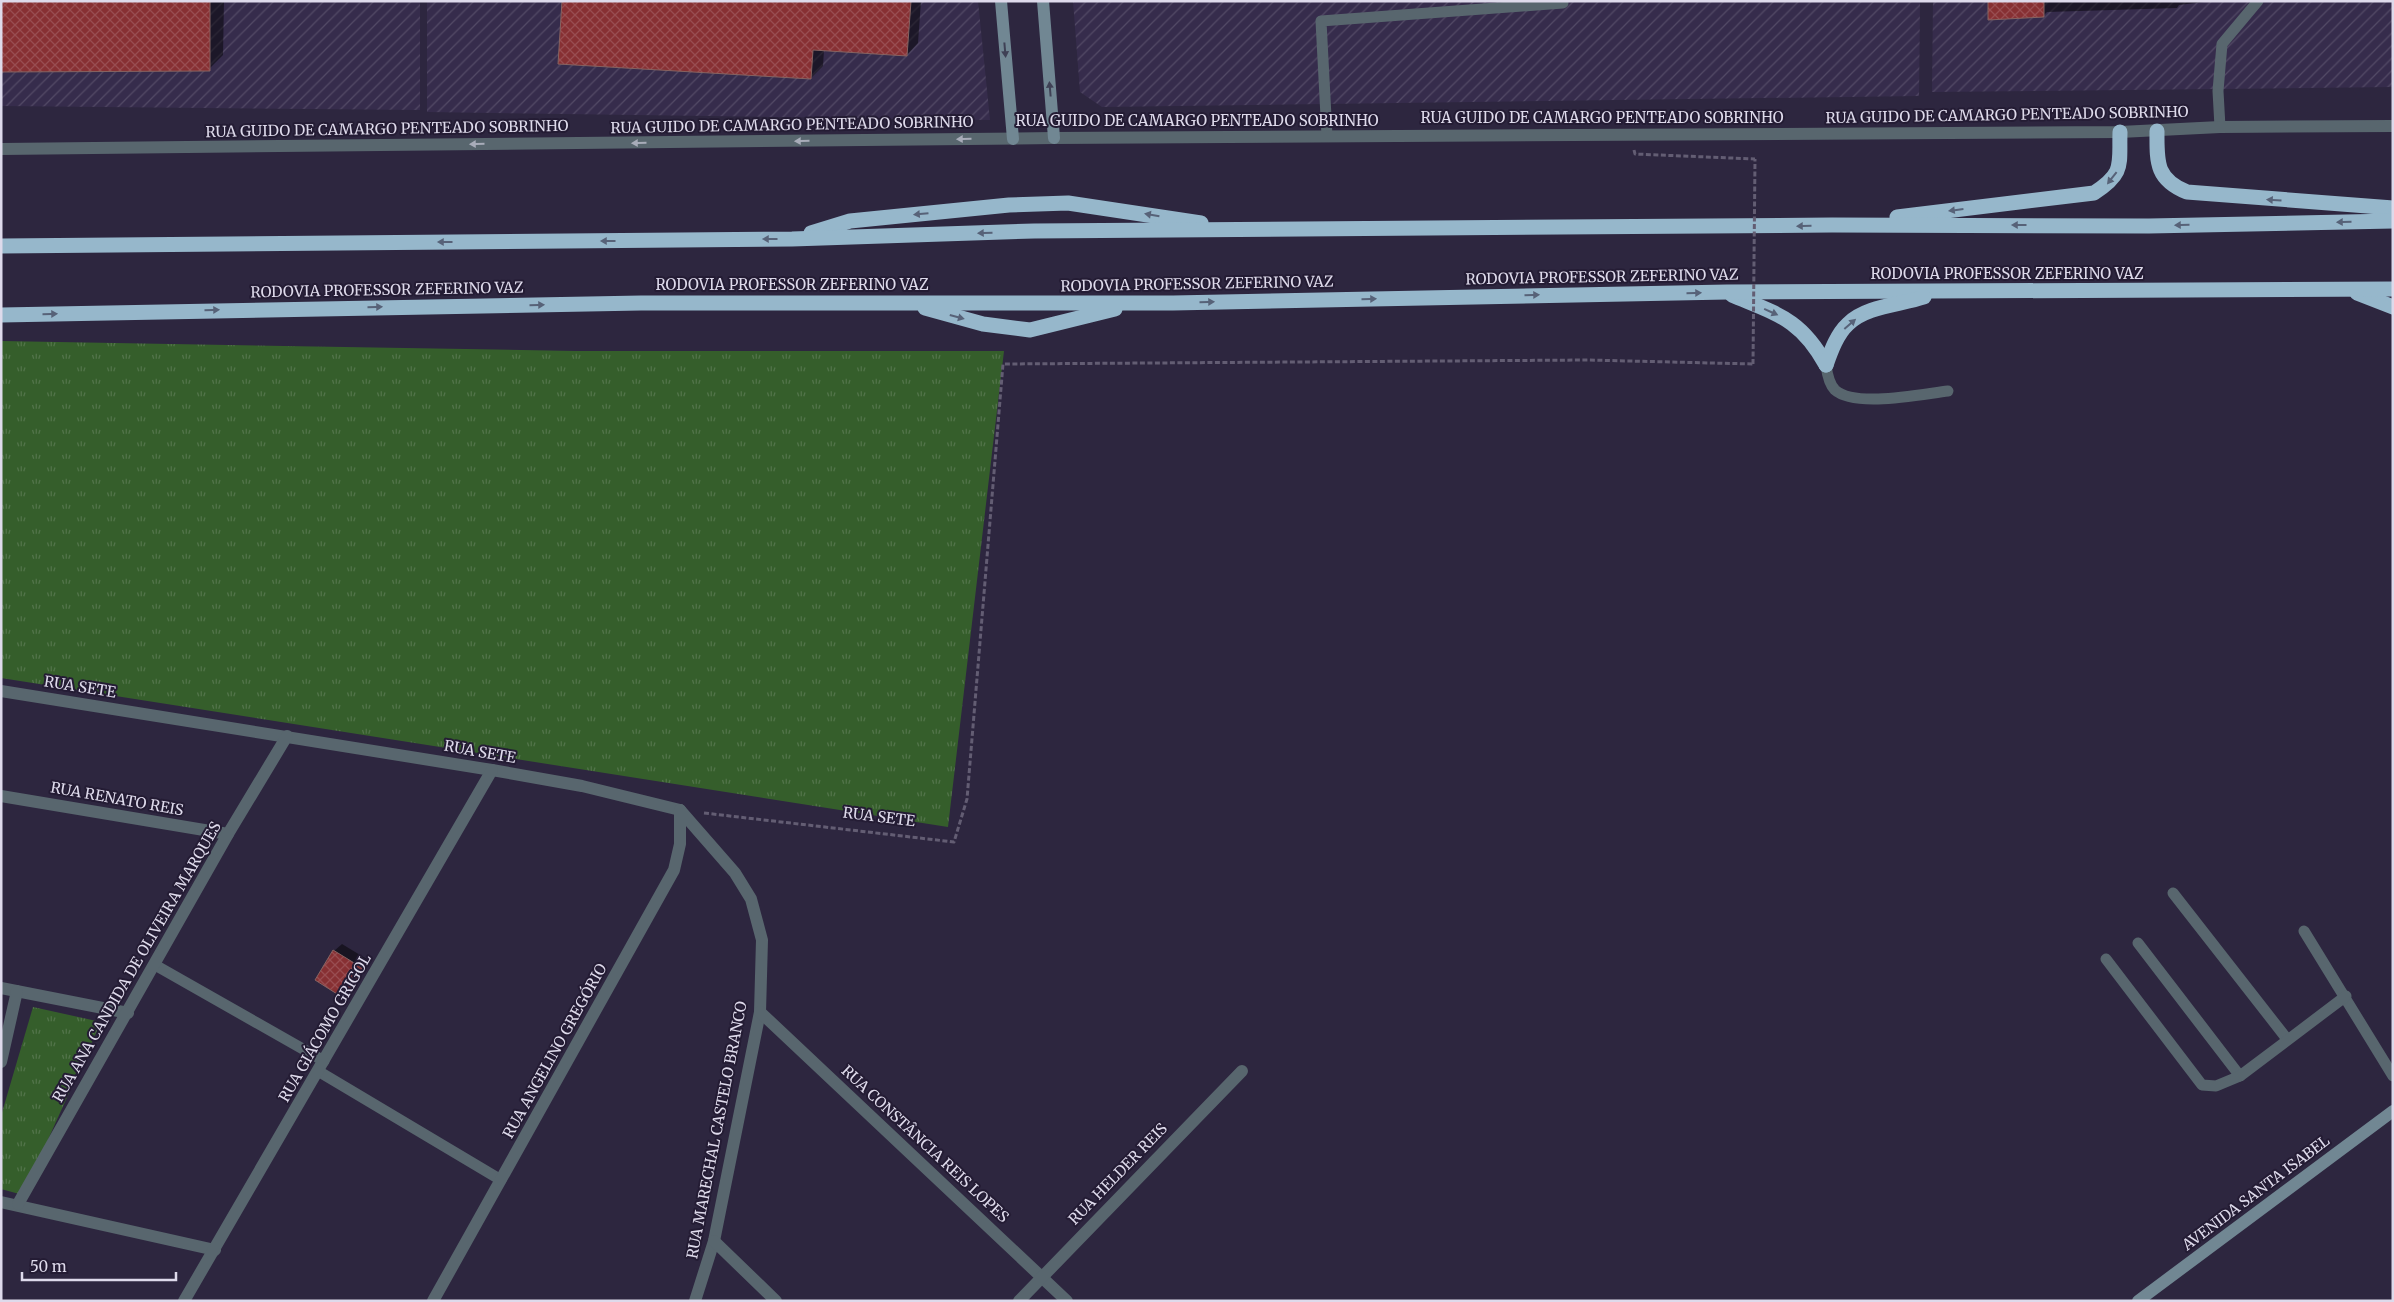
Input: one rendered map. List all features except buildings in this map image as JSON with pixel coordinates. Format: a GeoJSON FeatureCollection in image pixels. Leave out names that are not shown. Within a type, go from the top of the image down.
{"type":"FeatureCollection","features":[{"type":"Feature","properties":{"kind":"highway"},"geometry":{"type":"LineString","coordinates":[[2157,131],[2157,157],[2163,176],[2169,183],[2186,192],[2393,208]]}},
{"type":"Feature","properties":{"kind":"highway"},"geometry":{"type":"LineString","coordinates":[[1832,225],[2094,193],[2110,182],[2120,167],[2120,132]]}},
{"type":"Feature","properties":{"kind":"highway"},"geometry":{"type":"LineString","coordinates":[[792,239],[850,221],[1009,205],[1068,203],[1252,230]]}},
{"type":"Feature","properties":{"kind":"highway"},"geometry":{"type":"LineString","coordinates":[[1,246],[792,239],[1034,232],[1832,225],[2149,226],[2393,221]]}},
{"type":"Feature","properties":{"kind":"highway"},"geometry":{"type":"LineString","coordinates":[[2349,289],[2393,307]]}},
{"type":"Feature","properties":{"kind":"highway","name":"RODOVIA PROFESSOR ZEFERINO VAZ"},"geometry":{"type":"LineString","coordinates":[[1,314],[622,303],[1158,303],[1727,292],[2393,289]]}},
{"type":"Feature","properties":{"kind":"highway"},"geometry":{"type":"LineString","coordinates":[[1727,292],[1782,316],[1801,329],[1816,346],[1826,365]]}},
{"type":"Feature","properties":{"kind":"highway"},"geometry":{"type":"LineString","coordinates":[[1826,365],[1835,343],[1848,324],[1868,312],[1939,292]]}},
{"type":"Feature","properties":{"kind":"highway"},"geometry":{"type":"LineString","coordinates":[[892,302],[923,307],[983,324],[1030,330],[1048,327],[1104,311],[1158,303]]}},
{"type":"Feature","properties":{"kind":"main road"},"geometry":{"type":"LineString","coordinates":[[1001,1],[1013,139]]}},
{"type":"Feature","properties":{"kind":"main road"},"geometry":{"type":"LineString","coordinates":[[1043,1],[1054,138]]}},
{"type":"Feature","properties":{"kind":"main road","name":"AVENIDA SANTA ISABEL"},"geometry":{"type":"LineString","coordinates":[[2138,1301],[2393,1112]]}},
{"type":"Feature","properties":{"kind":"street","name":"RUA GUIDO DE CAMARGO PENTEADO SOBRINHO"},"geometry":{"type":"LineString","coordinates":[[1,149],[1054,138],[2120,132],[2220,127],[2393,126]]}},
{"type":"Feature","properties":{"kind":"street","name":"RUA SETE"},"geometry":{"type":"LineString","coordinates":[[1,691],[492,770],[582,786],[680,810]]}},
{"type":"Feature","properties":{"kind":"street","name":"RUA ANA CANDIDA DE OLIVEIRA MARQUES"},"geometry":{"type":"LineString","coordinates":[[18,1204],[228,834],[287,736]]}},
{"type":"Feature","properties":{"kind":"street","name":"RUA GIÁCOMO GRIGOL"},"geometry":{"type":"LineString","coordinates":[[184,1301],[492,770]]}},
{"type":"Feature","properties":{"kind":"street","name":"RUA RENATO REIS"},"geometry":{"type":"LineString","coordinates":[[1,796],[228,834]]}},
{"type":"Feature","properties":{"kind":"street","name":"RUA MARECHAL CASTELO BRANCO"},"geometry":{"type":"LineString","coordinates":[[680,810],[735,874],[751,899],[762,940],[760,1012],[714,1240],[695,1301]]}},
{"type":"Feature","properties":{"kind":"street","name":"RUA ANGELINO GREGÓRIO"},"geometry":{"type":"LineString","coordinates":[[434,1301],[674,870],[680,844],[680,810]]}},
{"type":"Feature","properties":{"kind":"street"},"geometry":{"type":"LineString","coordinates":[[1,988],[128,1013]]}},
{"type":"Feature","properties":{"kind":"street"},"geometry":{"type":"LineString","coordinates":[[1,1062],[17,991]]}},
{"type":"Feature","properties":{"kind":"street","name":"RUA CONSTÂNCIA REIS LOPES"},"geometry":{"type":"LineString","coordinates":[[760,1012],[1067,1301]]}},
{"type":"Feature","properties":{"kind":"street","name":"RUA HELDER REIS"},"geometry":{"type":"LineString","coordinates":[[1019,1301],[1242,1071]]}},
{"type":"Feature","properties":{"kind":"street"},"geometry":{"type":"LineString","coordinates":[[1,1202],[18,1204],[215,1250]]}},
{"type":"Feature","properties":{"kind":"street"},"geometry":{"type":"LineString","coordinates":[[714,1240],[776,1301]]}},
{"type":"Feature","properties":{"kind":"lane"},"geometry":{"type":"LineString","coordinates":[[2220,127],[2218,91],[2222,44],[2258,1]]}},
{"type":"Feature","properties":{"kind":"lane"},"geometry":{"type":"LineString","coordinates":[[1327,136],[1321,21],[1563,3]]}},
{"type":"Feature","properties":{"kind":"lane"},"geometry":{"type":"LineString","coordinates":[[1826,365],[1827,376],[1835,390],[1852,398],[1880,398],[1948,391]]}},
{"type":"Feature","properties":{"kind":"lane"},"geometry":{"type":"LineString","coordinates":[[2173,893],[2287,1039]]}},
{"type":"Feature","properties":{"kind":"lane"},"geometry":{"type":"LineString","coordinates":[[2304,931],[2346,996],[2393,1076]]}},
{"type":"Feature","properties":{"kind":"lane"},"geometry":{"type":"LineString","coordinates":[[2138,943],[2240,1076]]}},
{"type":"Feature","properties":{"kind":"lane"},"geometry":{"type":"LineString","coordinates":[[2106,959],[2202,1085],[2216,1086],[2240,1076],[2346,996]]}},
{"type":"Feature","properties":{"kind":"lane"},"geometry":{"type":"LineString","coordinates":[[155,965],[321,1066],[501,1180]]}},
{"type":"Feature","properties":{"kind":"path","name":"RUA SETE"},"geometry":{"type":"LineString","coordinates":[[680,810],[954,842],[967,799],[1003,364],[1588,360],[1752,364],[1755,160],[1635,154]]}},
{"type":"Feature","properties":{"kind":"shaded area"},"geometry":{"type":"Polygon","coordinates":[[[1,1],[420,1],[420,110],[1,106],[1,1]]]}},
{"type":"Feature","properties":{"kind":"shaded area"},"geometry":{"type":"Polygon","coordinates":[[[427,1],[978,1],[990,120],[427,112],[427,1]]]}},
{"type":"Feature","properties":{"kind":"shaded area"},"geometry":{"type":"Polygon","coordinates":[[[1073,1],[1920,1],[1919,96],[1102,107],[1080,92],[1073,1]]]}},
{"type":"Feature","properties":{"kind":"shaded area"},"geometry":{"type":"Polygon","coordinates":[[[1933,1],[2393,1],[2393,87],[1932,92],[1933,1]]]}},
{"type":"Feature","properties":{"kind":"green space"},"geometry":{"type":"Polygon","coordinates":[[[1,341],[575,351],[1004,351],[948,827],[1,678],[1,341]]]}},
{"type":"Feature","properties":{"kind":"green space"},"geometry":{"type":"Polygon","coordinates":[[[33,1007],[101,1022],[23,1195],[1,1189],[1,1116],[33,1007]]]}}]}
